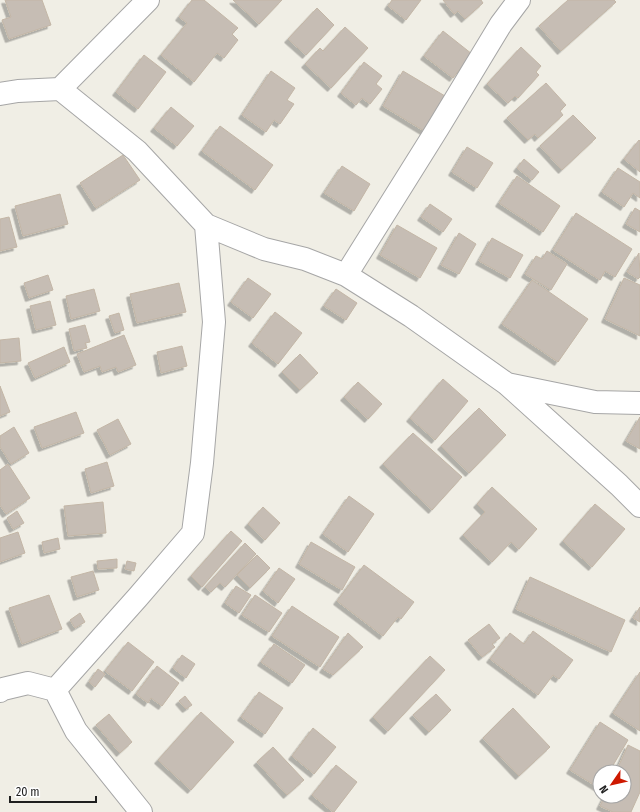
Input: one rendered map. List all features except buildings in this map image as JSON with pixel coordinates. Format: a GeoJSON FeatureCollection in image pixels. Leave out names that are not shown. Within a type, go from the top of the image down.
{"type":"FeatureCollection","features":[{"type":"Feature","properties":{"kind":"street"},"geometry":{"type":"LineString","coordinates":[[60,89],[148,0]]}},
{"type":"Feature","properties":{"kind":"street"},"geometry":{"type":"LineString","coordinates":[[346,275],[501,24],[519,0]]}},
{"type":"Feature","properties":{"kind":"street"},"geometry":{"type":"LineString","coordinates":[[0,94],[18,91],[60,89],[137,151],[206,225],[264,249],[305,259],[346,275],[411,316],[507,384],[619,485],[640,506]]}},
{"type":"Feature","properties":{"kind":"street"},"geometry":{"type":"LineString","coordinates":[[55,690],[193,533],[202,463],[214,322],[206,225]]}},
{"type":"Feature","properties":{"kind":"street"},"geometry":{"type":"LineString","coordinates":[[507,384],[595,402],[640,403]]}},
{"type":"Feature","properties":{"kind":"street"},"geometry":{"type":"LineString","coordinates":[[0,691],[28,683],[55,690],[76,731],[141,812]]}}]}
